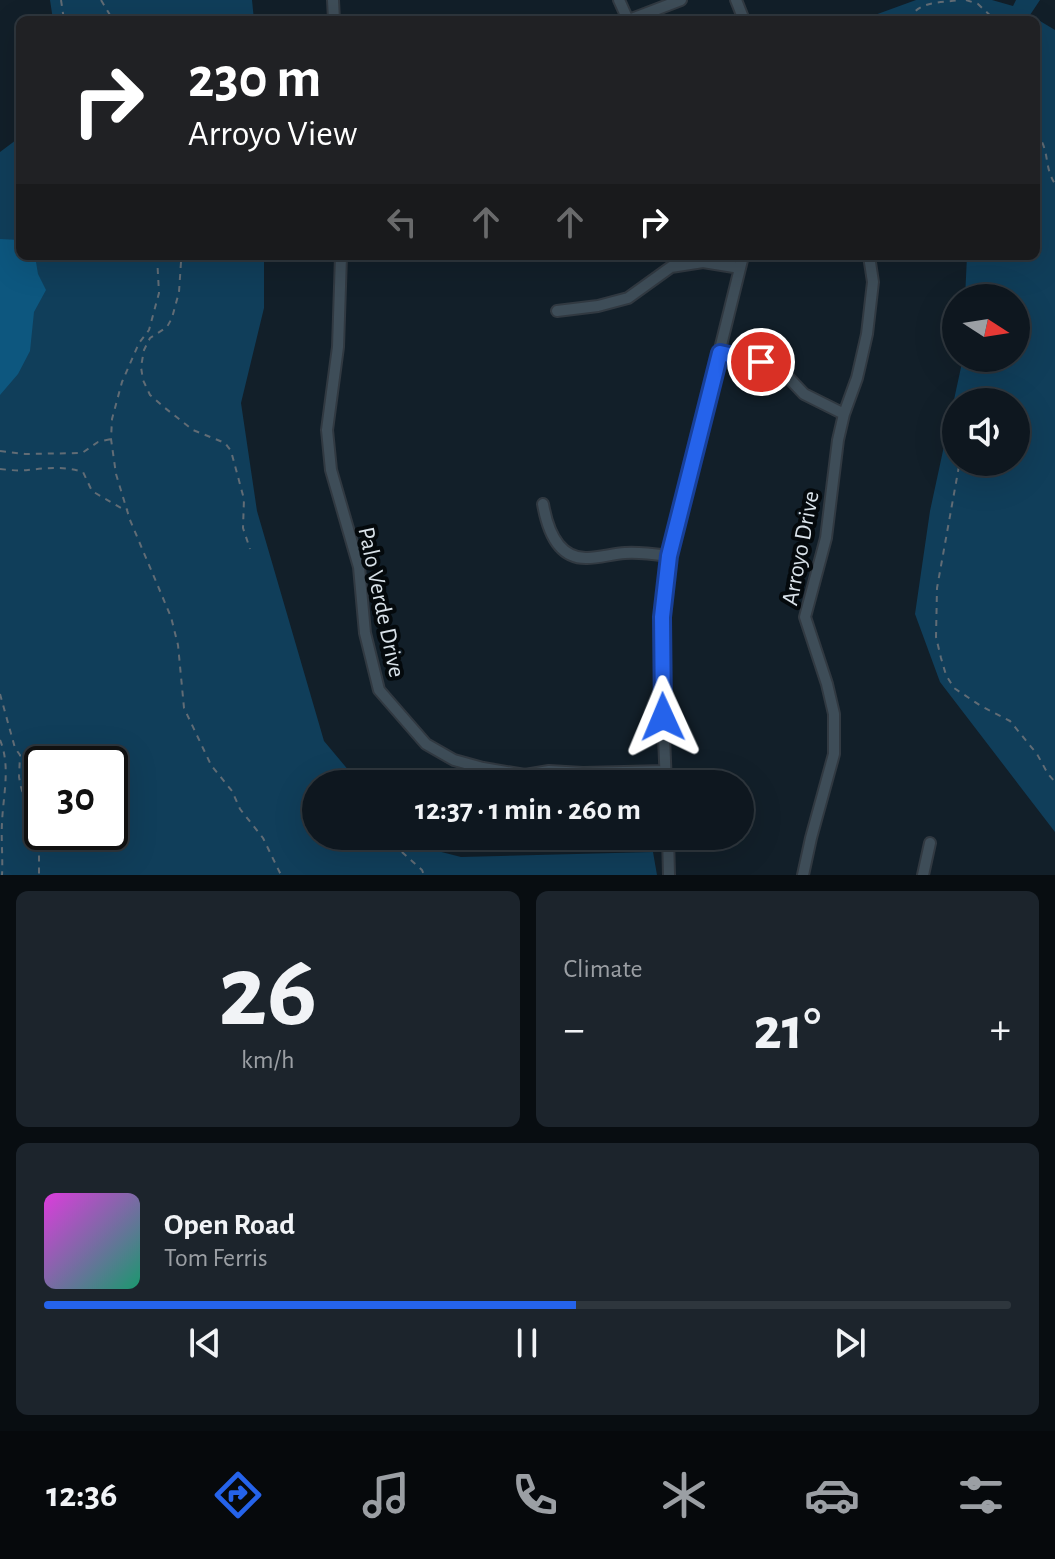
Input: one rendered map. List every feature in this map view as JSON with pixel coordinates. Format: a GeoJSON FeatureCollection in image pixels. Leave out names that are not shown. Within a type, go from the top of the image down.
{"type":"FeatureCollection","features":[{"type":"Feature","properties":{"kind":"street"},"geometry":{"type":"LineString","coordinates":[[639,16],[681,0]]}},
{"type":"Feature","properties":{"kind":"street","name":"Palo Verde Drive"},"geometry":{"type":"LineString","coordinates":[[341,260],[338,347],[327,430],[331,470],[359,567],[365,633],[379,690],[426,744],[454,760],[495,770]]}},
{"type":"Feature","properties":{"kind":"street"},"geometry":{"type":"LineString","coordinates":[[665,770],[662,617],[669,556],[742,260]]}},
{"type":"Feature","properties":{"kind":"street","name":"Arroyo Drive"},"geometry":{"type":"LineString","coordinates":[[803,875],[834,754],[834,714],[805,617],[826,538],[838,440],[867,334],[873,282],[870,260]]}},
{"type":"Feature","properties":{"kind":"street"},"geometry":{"type":"LineString","coordinates":[[557,311],[598,306],[628,298],[671,267],[703,262],[740,268]]}},
{"type":"Feature","properties":{"kind":"street"},"geometry":{"type":"LineString","coordinates":[[720,353],[761,362],[788,377],[804,394],[844,414]]}},
{"type":"Feature","properties":{"kind":"street"},"geometry":{"type":"LineString","coordinates":[[543,504],[547,525],[557,544],[583,559],[628,553],[669,556]]}},
{"type":"Feature","properties":{"kind":"street"},"geometry":{"type":"LineString","coordinates":[[923,875],[930,843]]}},
{"type":"Feature","properties":{"kind":"street"},"geometry":{"type":"LineString","coordinates":[[668,850],[669,875]]}},
{"type":"Feature","properties":{"kind":"path"},"geometry":{"type":"LineString","coordinates":[[910,16],[913,11],[929,3],[960,0]]}},
{"type":"Feature","properties":{"kind":"path"},"geometry":{"type":"LineString","coordinates":[[966,0],[978,4],[991,16]]}},
{"type":"Feature","properties":{"kind":"path"},"geometry":{"type":"LineString","coordinates":[[1040,138],[1046,146],[1048,171],[1055,184]]}},
{"type":"Feature","properties":{"kind":"path"},"geometry":{"type":"LineString","coordinates":[[157,260],[159,293],[149,330],[139,343],[112,419],[111,439],[116,474],[130,520],[171,617],[178,645],[184,708],[211,765],[263,838],[281,875]]}},
{"type":"Feature","properties":{"kind":"path"},"geometry":{"type":"LineString","coordinates":[[181,262],[179,292],[172,318],[167,327],[150,338],[144,350],[141,367],[143,380],[150,395],[165,408],[193,430],[225,443],[231,451],[244,499],[243,528],[250,549]]}},
{"type":"Feature","properties":{"kind":"path"},"geometry":{"type":"LineString","coordinates":[[0,451],[82,453],[98,442],[111,439]]}},
{"type":"Feature","properties":{"kind":"path"},"geometry":{"type":"LineString","coordinates":[[0,469],[75,469],[83,472],[92,491],[128,510]]}},
{"type":"Feature","properties":{"kind":"path"},"geometry":{"type":"LineString","coordinates":[[957,476],[937,588],[936,637],[946,675],[954,688],[1010,721],[1055,782]]}},
{"type":"Feature","properties":{"kind":"path"},"geometry":{"type":"LineString","coordinates":[[0,694],[15,748],[20,755],[19,777],[39,847],[39,875]]}},
{"type":"Feature","properties":{"kind":"path"},"geometry":{"type":"LineString","coordinates":[[0,740],[6,773],[2,875]]}},
{"type":"Feature","properties":{"kind":"path"},"geometry":{"type":"LineString","coordinates":[[400,850],[424,875]]}},
{"type":"Feature","properties":{"kind":"shaded area"},"geometry":{"type":"Polygon","coordinates":[[[50,0],[252,0],[254,16],[52,16],[50,0]]]}},
{"type":"Feature","properties":{"kind":"shaded area"},"geometry":{"type":"Polygon","coordinates":[[[916,0],[992,0],[1013,6],[1016,0],[1040,0],[1032,16],[872,16],[916,0]]]}},
{"type":"Feature","properties":{"kind":"shaded area"},"geometry":{"type":"Polygon","coordinates":[[[1040,21],[1055,30],[1055,832],[940,682],[915,614],[930,511],[942,455],[942,476],[1030,476],[1030,388],[957,388],[960,372],[1030,372],[1030,284],[966,284],[967,260],[1040,260],[1040,21]]]}},
{"type":"Feature","properties":{"kind":"shaded area"},"geometry":{"type":"Polygon","coordinates":[[[16,140],[16,260],[264,260],[264,308],[241,403],[257,511],[324,741],[348,770],[302,770],[302,850],[434,850],[461,857],[653,852],[657,875],[0,875],[0,152],[16,140]]]}},
{"type":"Feature","properties":{"kind":"shaded area"},"geometry":{"type":"Polygon","coordinates":[[[0,239],[16,240],[16,260],[36,260],[46,290],[34,312],[30,351],[18,374],[0,395],[0,239]]]}},
{"type":"Feature","properties":{"kind":"route"},"geometry":{"type":"LineString","coordinates":[[663,717],[662,617],[669,556],[720,353],[761,362]]}}]}
